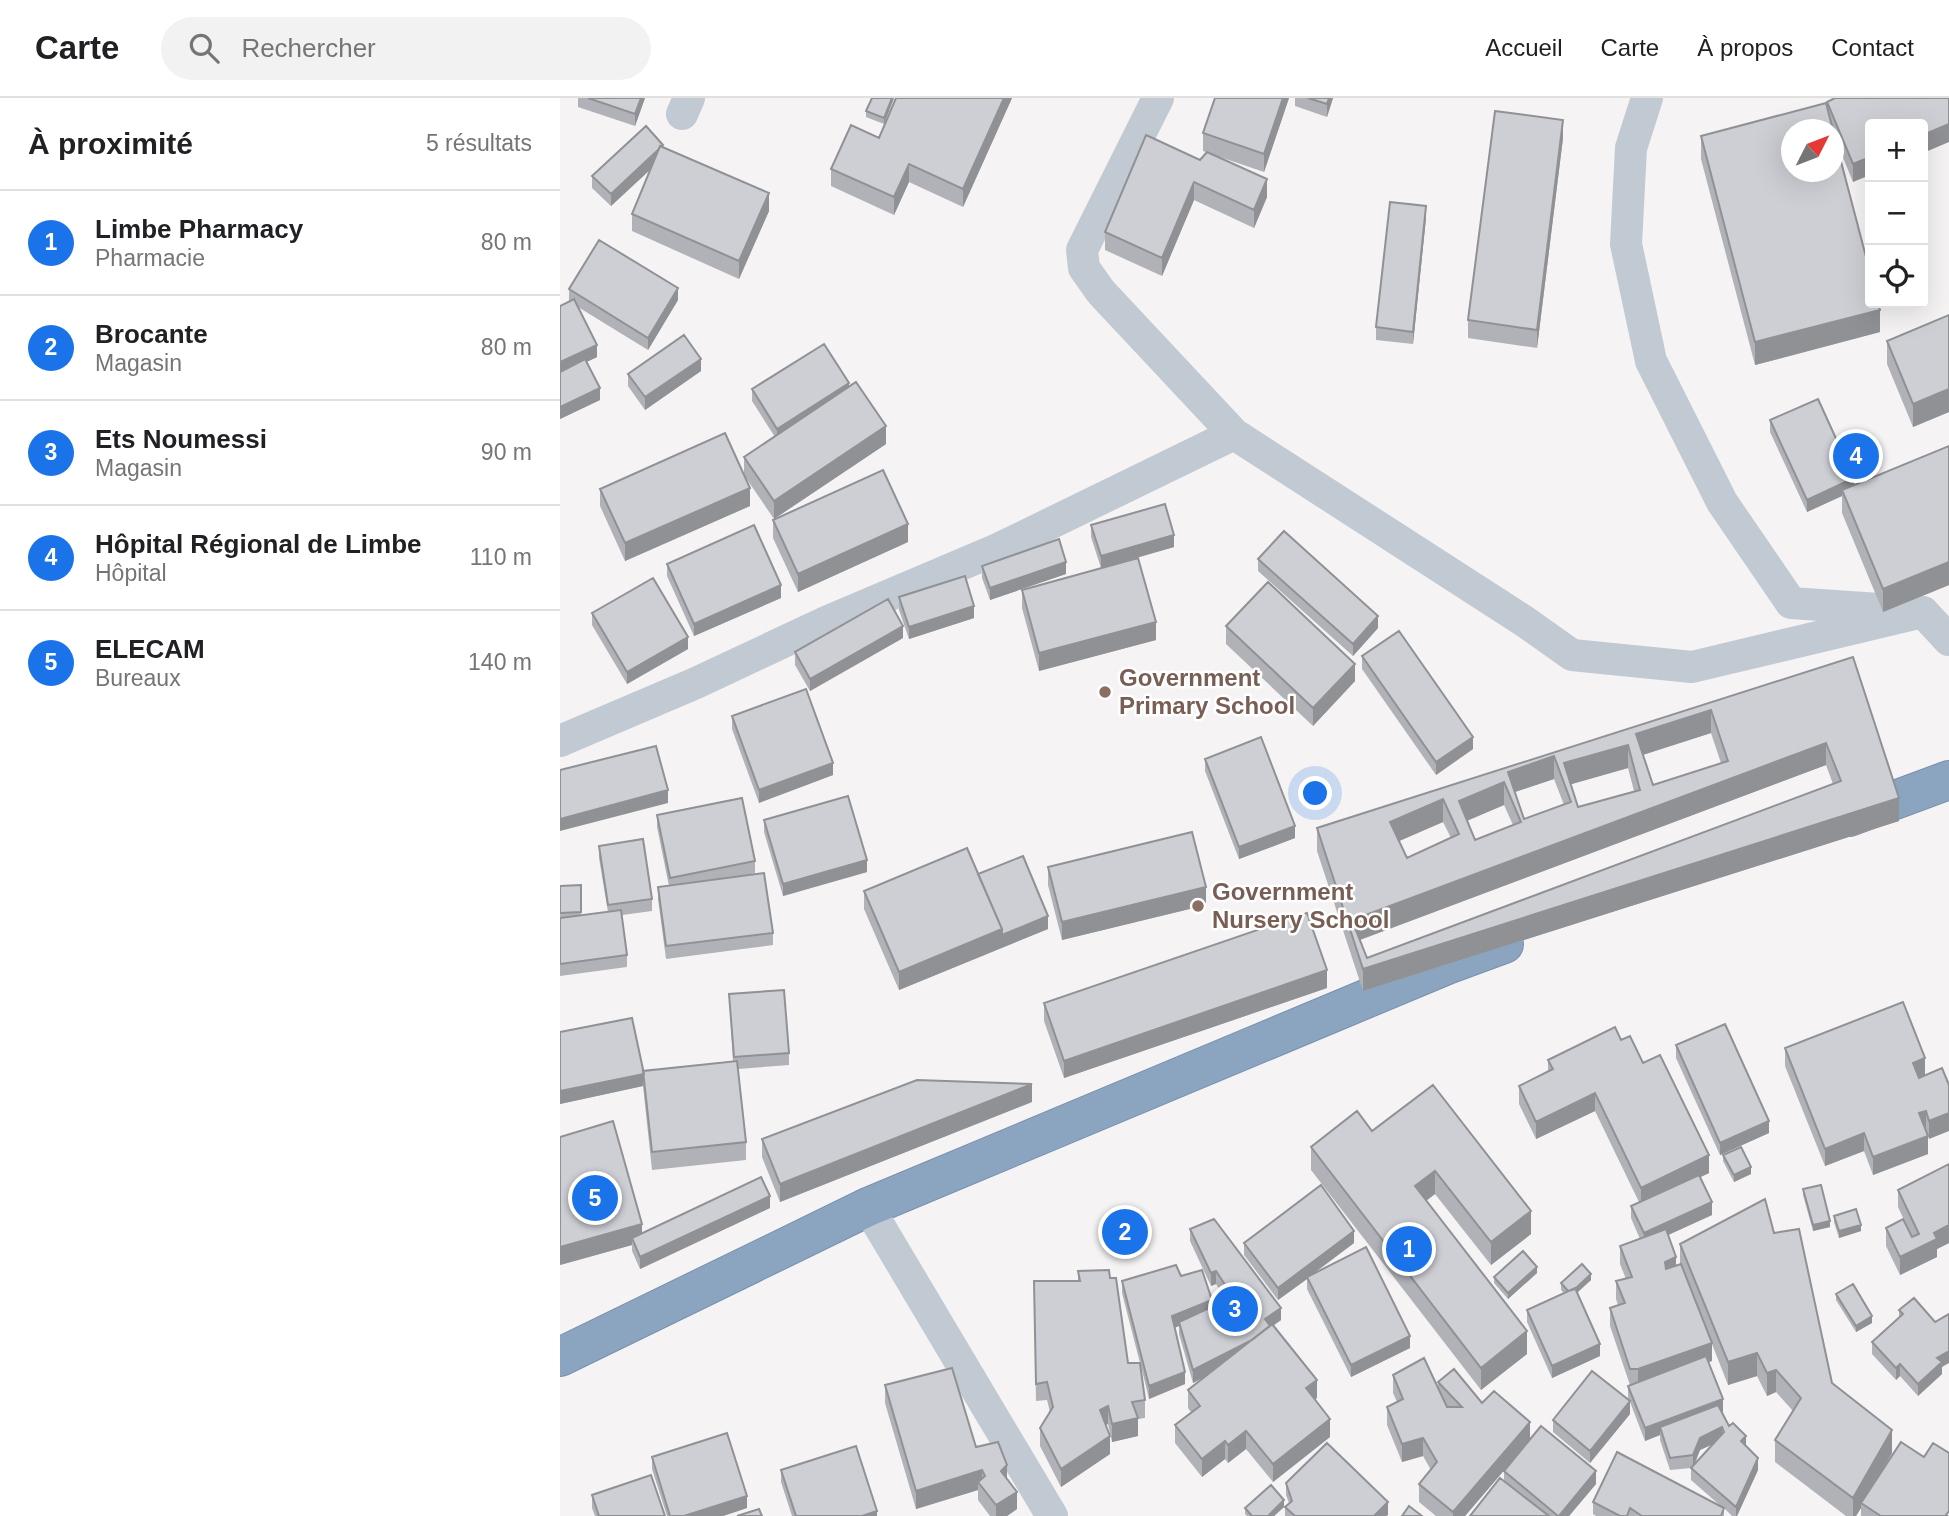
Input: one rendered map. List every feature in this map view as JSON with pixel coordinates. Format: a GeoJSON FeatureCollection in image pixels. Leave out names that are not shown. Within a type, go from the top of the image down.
{"type":"FeatureCollection","features":[{"type":"Feature","properties":{"kind":"highway"},"geometry":{"type":"LineString","coordinates":[[1820,827],[1949,780]]}},
{"type":"Feature","properties":{"kind":"highway"},"geometry":{"type":"LineString","coordinates":[[560,1357],[868,1207],[1447,965],[1537,932]]}},
{"type":"Feature","properties":{"kind":"street"},"geometry":{"type":"LineString","coordinates":[[1158,98],[1082,250],[1084,268],[1101,292],[1234,434],[1524,621],[1572,655],[1692,667],[1923,612]]}},
{"type":"Feature","properties":{"kind":"street"},"geometry":{"type":"LineString","coordinates":[[1647,98],[1631,148],[1626,244],[1651,361],[1722,502],[1791,603],[1923,612],[1949,639]]}},
{"type":"Feature","properties":{"kind":"street"},"geometry":{"type":"LineString","coordinates":[[560,741],[826,622],[998,549],[1234,434]]}},
{"type":"Feature","properties":{"kind":"street"},"geometry":{"type":"LineString","coordinates":[[868,1207],[1052,1516]]}},
{"type":"Feature","properties":{"kind":"building"},"geometry":{"type":"Polygon","coordinates":[[[588,98],[641,98],[635,114],[588,98]]]}},
{"type":"Feature","properties":{"kind":"building"},"geometry":{"type":"Polygon","coordinates":[[[872,98],[892,98],[884,118],[866,111],[872,98]]]}},
{"type":"Feature","properties":{"kind":"building"},"geometry":{"type":"Polygon","coordinates":[[[896,98],[1004,98],[963,189],[909,164],[894,197],[831,169],[851,125],[879,138],[896,98]]]}},
{"type":"Feature","properties":{"kind":"building"},"geometry":{"type":"Polygon","coordinates":[[[1215,98],[1283,98],[1264,154],[1203,133],[1215,98]]]}},
{"type":"Feature","properties":{"kind":"building"},"geometry":{"type":"Polygon","coordinates":[[[1308,98],[1329,98],[1327,104],[1308,98]]]}},
{"type":"Feature","properties":{"kind":"building"},"geometry":{"type":"Polygon","coordinates":[[[1835,98],[1949,98],[1949,124],[1928,133],[1928,119],[1865,119],[1865,159],[1853,164],[1844,143],[1844,119],[1834,119],[1827,102],[1835,98]]]}},
{"type":"Feature","properties":{"kind":"building"},"geometry":{"type":"Polygon","coordinates":[[[1826,103],[1830,119],[1781,119],[1781,182],[1844,182],[1844,173],[1865,253],[1865,308],[1880,310],[1755,342],[1701,136],[1826,103]]]}},
{"type":"Feature","properties":{"kind":"building"},"geometry":{"type":"Polygon","coordinates":[[[1495,111],[1563,120],[1537,330],[1468,320],[1495,111]]]}},
{"type":"Feature","properties":{"kind":"building"},"geometry":{"type":"Polygon","coordinates":[[[646,126],[663,145],[611,194],[592,176],[646,126]]]}},
{"type":"Feature","properties":{"kind":"building"},"geometry":{"type":"Polygon","coordinates":[[[1146,135],[1200,160],[1207,152],[1267,179],[1254,210],[1194,182],[1162,258],[1105,232],[1146,135]]]}},
{"type":"Feature","properties":{"kind":"building"},"geometry":{"type":"Polygon","coordinates":[[[660,146],[769,193],[739,261],[632,214],[660,146]]]}},
{"type":"Feature","properties":{"kind":"building"},"geometry":{"type":"Polygon","coordinates":[[[1390,202],[1426,206],[1413,332],[1376,327],[1390,202]]]}},
{"type":"Feature","properties":{"kind":"building"},"geometry":{"type":"Polygon","coordinates":[[[599,240],[678,288],[648,338],[569,289],[599,240]]]}},
{"type":"Feature","properties":{"kind":"building"},"geometry":{"type":"Polygon","coordinates":[[[574,299],[597,345],[560,362],[560,306],[574,299]]]}},
{"type":"Feature","properties":{"kind":"building"},"geometry":{"type":"Polygon","coordinates":[[[1949,315],[1949,389],[1913,404],[1887,341],[1949,315]]]}},
{"type":"Feature","properties":{"kind":"building"},"geometry":{"type":"Polygon","coordinates":[[[684,335],[701,359],[645,397],[628,374],[684,335]]]}},
{"type":"Feature","properties":{"kind":"building"},"geometry":{"type":"Polygon","coordinates":[[[824,344],[849,383],[777,429],[752,389],[824,344]]]}},
{"type":"Feature","properties":{"kind":"building"},"geometry":{"type":"Polygon","coordinates":[[[585,359],[600,388],[560,407],[560,372],[585,359]]]}},
{"type":"Feature","properties":{"kind":"building"},"geometry":{"type":"Polygon","coordinates":[[[856,382],[886,426],[774,501],[744,457],[856,382]]]}},
{"type":"Feature","properties":{"kind":"building"},"geometry":{"type":"Polygon","coordinates":[[[1818,399],[1854,478],[1807,500],[1770,420],[1818,399]]]}},
{"type":"Feature","properties":{"kind":"building"},"geometry":{"type":"Polygon","coordinates":[[[725,433],[750,488],[625,543],[600,489],[725,433]]]}},
{"type":"Feature","properties":{"kind":"building"},"geometry":{"type":"Polygon","coordinates":[[[1949,446],[1949,562],[1883,589],[1842,490],[1949,446]]]}},
{"type":"Feature","properties":{"kind":"building"},"geometry":{"type":"Polygon","coordinates":[[[883,470],[908,524],[798,574],[773,520],[883,470]]]}},
{"type":"Feature","properties":{"kind":"building"},"geometry":{"type":"Polygon","coordinates":[[[1165,504],[1174,535],[1101,556],[1091,525],[1165,504]]]}},
{"type":"Feature","properties":{"kind":"building"},"geometry":{"type":"Polygon","coordinates":[[[754,525],[781,585],[694,624],[667,564],[754,525]]]}},
{"type":"Feature","properties":{"kind":"building"},"geometry":{"type":"Polygon","coordinates":[[[1284,531],[1378,616],[1353,644],[1258,559],[1284,531]]]}},
{"type":"Feature","properties":{"kind":"building"},"geometry":{"type":"Polygon","coordinates":[[[1059,539],[1066,562],[990,588],[982,566],[1059,539]]]}},
{"type":"Feature","properties":{"kind":"building"},"geometry":{"type":"Polygon","coordinates":[[[1138,558],[1156,622],[1039,653],[1022,590],[1138,558]]]}},
{"type":"Feature","properties":{"kind":"building"},"geometry":{"type":"Polygon","coordinates":[[[965,576],[974,606],[909,627],[899,597],[965,576]]]}},
{"type":"Feature","properties":{"kind":"building"},"geometry":{"type":"Polygon","coordinates":[[[653,578],[688,637],[627,672],[592,613],[653,578]]]}},
{"type":"Feature","properties":{"kind":"building"},"geometry":{"type":"Polygon","coordinates":[[[1268,582],[1355,664],[1313,708],[1226,626],[1268,582]]]}},
{"type":"Feature","properties":{"kind":"building"},"geometry":{"type":"Polygon","coordinates":[[[888,599],[903,626],[810,679],[795,652],[888,599]]]}},
{"type":"Feature","properties":{"kind":"building"},"geometry":{"type":"Polygon","coordinates":[[[1399,631],[1473,737],[1436,762],[1362,656],[1399,631]]]}},
{"type":"Feature","properties":{"kind":"building"},"geometry":{"type":"Polygon","coordinates":[[[1853,657],[1899,798],[1363,969],[1317,828],[1853,657]],[[1711,710],[1636,734],[1653,785],[1728,761],[1711,710]],[[1826,743],[1352,920],[1367,958],[1841,781],[1826,743]],[[1628,745],[1564,763],[1578,807],[1640,790],[1628,745]],[[1554,756],[1508,772],[1524,819],[1571,802],[1554,756]],[[1504,782],[1459,801],[1475,840],[1521,822],[1504,782]],[[1443,799],[1390,822],[1407,858],[1459,834],[1443,799]]]}},
{"type":"Feature","properties":{"kind":"building"},"geometry":{"type":"Polygon","coordinates":[[[806,689],[833,763],[759,790],[732,716],[806,689]]]}},
{"type":"Feature","properties":{"kind":"building"},"geometry":{"type":"Polygon","coordinates":[[[1261,737],[1295,826],[1239,847],[1205,759],[1261,737]]]}},
{"type":"Feature","properties":{"kind":"building"},"geometry":{"type":"Polygon","coordinates":[[[656,746],[668,790],[560,819],[560,770],[656,746]]]}},
{"type":"Feature","properties":{"kind":"building"},"geometry":{"type":"Polygon","coordinates":[[[848,796],[867,860],[783,884],[764,820],[848,796]]]}},
{"type":"Feature","properties":{"kind":"building"},"geometry":{"type":"Polygon","coordinates":[[[742,798],[755,861],[670,878],[657,815],[742,798]]]}},
{"type":"Feature","properties":{"kind":"building"},"geometry":{"type":"Polygon","coordinates":[[[1192,832],[1206,887],[1062,922],[1048,867],[1192,832]]]}},
{"type":"Feature","properties":{"kind":"building"},"geometry":{"type":"Polygon","coordinates":[[[643,839],[652,899],[608,905],[599,846],[643,839]]]}},
{"type":"Feature","properties":{"kind":"building"},"geometry":{"type":"Polygon","coordinates":[[[967,848],[1002,929],[899,972],[864,891],[967,848]]]}},
{"type":"Feature","properties":{"kind":"building"},"geometry":{"type":"Polygon","coordinates":[[[1023,856],[1048,916],[1002,935],[1002,929],[978,874],[1023,856]]]}},
{"type":"Feature","properties":{"kind":"building"},"geometry":{"type":"Polygon","coordinates":[[[764,873],[773,933],[666,946],[658,887],[764,873]]]}},
{"type":"Feature","properties":{"kind":"building"},"geometry":{"type":"Polygon","coordinates":[[[581,885],[581,912],[560,913],[560,886],[581,885]]]}},
{"type":"Feature","properties":{"kind":"building"},"geometry":{"type":"Polygon","coordinates":[[[621,910],[627,955],[560,964],[560,918],[621,910]]]}},
{"type":"Feature","properties":{"kind":"building"},"geometry":{"type":"Polygon","coordinates":[[[1307,913],[1327,970],[1064,1061],[1044,1003],[1307,913]]]}},
{"type":"Feature","properties":{"kind":"building"},"geometry":{"type":"Polygon","coordinates":[[[784,990],[789,1053],[734,1057],[729,994],[784,990]]]}},
{"type":"Feature","properties":{"kind":"building"},"geometry":{"type":"Polygon","coordinates":[[[1903,1002],[1925,1058],[1913,1063],[1919,1078],[1942,1068],[1949,1085],[1949,1113],[1929,1121],[1926,1111],[1919,1113],[1928,1136],[1873,1157],[1864,1133],[1825,1149],[1785,1048],[1903,1002]]]}},
{"type":"Feature","properties":{"kind":"building"},"geometry":{"type":"Polygon","coordinates":[[[632,1018],[644,1074],[560,1091],[560,1032],[632,1018]]]}},
{"type":"Feature","properties":{"kind":"building"},"geometry":{"type":"Polygon","coordinates":[[[1725,1024],[1769,1121],[1720,1143],[1676,1045],[1725,1024]]]}},
{"type":"Feature","properties":{"kind":"building"},"geometry":{"type":"Polygon","coordinates":[[[1615,1027],[1621,1040],[1630,1036],[1643,1063],[1660,1055],[1709,1155],[1641,1188],[1595,1093],[1536,1122],[1519,1086],[1553,1069],[1548,1060],[1615,1027]]]}},
{"type":"Feature","properties":{"kind":"building"},"geometry":{"type":"Polygon","coordinates":[[[737,1061],[746,1142],[652,1152],[643,1071],[737,1061]]]}},
{"type":"Feature","properties":{"kind":"building"},"geometry":{"type":"Polygon","coordinates":[[[917,1080],[1032,1084],[780,1184],[762,1139],[917,1080]]]}},
{"type":"Feature","properties":{"kind":"building"},"geometry":{"type":"Polygon","coordinates":[[[1433,1085],[1531,1211],[1491,1242],[1435,1171],[1415,1186],[1527,1331],[1481,1368],[1311,1147],[1357,1111],[1372,1131],[1433,1085]]]}},
{"type":"Feature","properties":{"kind":"building"},"geometry":{"type":"Polygon","coordinates":[[[613,1121],[642,1224],[560,1247],[560,1137],[613,1121]]]}},
{"type":"Feature","properties":{"kind":"building"},"geometry":{"type":"Polygon","coordinates":[[[1741,1147],[1751,1167],[1734,1175],[1723,1155],[1741,1147]]]}},
{"type":"Feature","properties":{"kind":"building"},"geometry":{"type":"Polygon","coordinates":[[[1949,1164],[1949,1225],[1934,1233],[1937,1239],[1900,1257],[1886,1228],[1903,1219],[1912,1237],[1919,1234],[1898,1190],[1949,1164]]]}},
{"type":"Feature","properties":{"kind":"building"},"geometry":{"type":"Polygon","coordinates":[[[1699,1175],[1712,1202],[1644,1233],[1631,1206],[1699,1175]]]}},
{"type":"Feature","properties":{"kind":"building"},"geometry":{"type":"Polygon","coordinates":[[[761,1177],[770,1196],[640,1257],[632,1238],[761,1177]]]}},
{"type":"Feature","properties":{"kind":"building"},"geometry":{"type":"Polygon","coordinates":[[[1321,1185],[1354,1231],[1278,1288],[1244,1243],[1321,1185]]]}},
{"type":"Feature","properties":{"kind":"building"},"geometry":{"type":"Polygon","coordinates":[[[1821,1185],[1830,1221],[1813,1225],[1803,1189],[1821,1185]]]}},
{"type":"Feature","properties":{"kind":"building"},"geometry":{"type":"Polygon","coordinates":[[[1765,1199],[1774,1233],[1799,1229],[1832,1383],[1892,1430],[1853,1498],[1775,1440],[1801,1398],[1776,1370],[1767,1373],[1757,1353],[1728,1362],[1680,1244],[1765,1199]]]}},
{"type":"Feature","properties":{"kind":"building"},"geometry":{"type":"Polygon","coordinates":[[[1856,1209],[1861,1225],[1839,1231],[1834,1216],[1856,1209]]]}},
{"type":"Feature","properties":{"kind":"building"},"geometry":{"type":"Polygon","coordinates":[[[1214,1219],[1281,1308],[1265,1319],[1270,1326],[1252,1340],[1193,1370],[1179,1322],[1233,1297],[1216,1271],[1211,1273],[1190,1229],[1214,1219]]]}},
{"type":"Feature","properties":{"kind":"building"},"geometry":{"type":"Polygon","coordinates":[[[1666,1229],[1676,1257],[1665,1262],[1666,1269],[1681,1264],[1712,1343],[1638,1369],[1630,1369],[1610,1308],[1625,1303],[1616,1281],[1632,1277],[1620,1246],[1666,1229]]]}},
{"type":"Feature","properties":{"kind":"building"},"geometry":{"type":"Polygon","coordinates":[[[1366,1247],[1410,1336],[1351,1365],[1307,1277],[1366,1247]]]}},
{"type":"Feature","properties":{"kind":"building"},"geometry":{"type":"Polygon","coordinates":[[[1523,1251],[1537,1267],[1508,1293],[1494,1277],[1523,1251]]]}},
{"type":"Feature","properties":{"kind":"building"},"geometry":{"type":"Polygon","coordinates":[[[1582,1264],[1591,1274],[1575,1289],[1568,1291],[1561,1283],[1582,1264]]]}},
{"type":"Feature","properties":{"kind":"building"},"geometry":{"type":"Polygon","coordinates":[[[1176,1265],[1181,1276],[1202,1270],[1212,1300],[1172,1316],[1185,1372],[1149,1386],[1122,1281],[1176,1265]]]}},
{"type":"Feature","properties":{"kind":"building"},"geometry":{"type":"Polygon","coordinates":[[[1109,1270],[1110,1278],[1116,1278],[1128,1363],[1140,1363],[1145,1400],[1132,1402],[1138,1418],[1112,1424],[1108,1406],[1100,1410],[1110,1436],[1061,1469],[1040,1428],[1053,1407],[1047,1382],[1036,1384],[1034,1281],[1080,1281],[1078,1271],[1109,1270]]]}},
{"type":"Feature","properties":{"kind":"building"},"geometry":{"type":"Polygon","coordinates":[[[1853,1284],[1872,1316],[1856,1326],[1836,1294],[1853,1284]]]}},
{"type":"Feature","properties":{"kind":"building"},"geometry":{"type":"Polygon","coordinates":[[[1575,1288],[1600,1344],[1552,1366],[1527,1310],[1575,1288]]]}},
{"type":"Feature","properties":{"kind":"building"},"geometry":{"type":"Polygon","coordinates":[[[1914,1298],[1935,1322],[1949,1314],[1949,1351],[1937,1358],[1942,1362],[1918,1384],[1900,1364],[1896,1368],[1872,1342],[1903,1314],[1899,1310],[1914,1298]]]}},
{"type":"Feature","properties":{"kind":"building"},"geometry":{"type":"Polygon","coordinates":[[[1272,1324],[1317,1380],[1306,1388],[1330,1419],[1273,1464],[1246,1431],[1228,1445],[1225,1441],[1202,1459],[1175,1425],[1200,1406],[1188,1390],[1272,1324]]]}},
{"type":"Feature","properties":{"kind":"building"},"geometry":{"type":"Polygon","coordinates":[[[1706,1356],[1723,1399],[1645,1428],[1628,1386],[1706,1356]]]}},
{"type":"Feature","properties":{"kind":"building"},"geometry":{"type":"Polygon","coordinates":[[[1424,1358],[1447,1407],[1462,1407],[1438,1382],[1454,1369],[1482,1403],[1494,1391],[1530,1422],[1453,1512],[1419,1484],[1437,1462],[1423,1438],[1402,1444],[1387,1407],[1403,1399],[1393,1375],[1424,1358]]]}},
{"type":"Feature","properties":{"kind":"building"},"geometry":{"type":"Polygon","coordinates":[[[952,1368],[976,1447],[998,1442],[1007,1465],[1001,1471],[1017,1492],[996,1505],[978,1482],[985,1476],[982,1470],[916,1491],[885,1385],[952,1368]]]}},
{"type":"Feature","properties":{"kind":"building"},"geometry":{"type":"Polygon","coordinates":[[[1592,1371],[1630,1401],[1590,1451],[1553,1420],[1592,1371]]]}},
{"type":"Feature","properties":{"kind":"building"},"geometry":{"type":"Polygon","coordinates":[[[1718,1405],[1729,1426],[1733,1423],[1746,1436],[1741,1441],[1758,1458],[1736,1507],[1691,1468],[1724,1432],[1722,1427],[1700,1438],[1693,1455],[1670,1458],[1660,1427],[1718,1405]]]}},
{"type":"Feature","properties":{"kind":"building"},"geometry":{"type":"Polygon","coordinates":[[[1541,1426],[1596,1471],[1559,1516],[1504,1471],[1541,1426]]]}},
{"type":"Feature","properties":{"kind":"building"},"geometry":{"type":"Polygon","coordinates":[[[727,1433],[747,1496],[684,1516],[670,1516],[652,1457],[727,1433]]]}},
{"type":"Feature","properties":{"kind":"building"},"geometry":{"type":"Polygon","coordinates":[[[1901,1442],[1924,1457],[1933,1443],[1949,1453],[1947,1516],[1881,1516],[1861,1503],[1901,1442]]]}},
{"type":"Feature","properties":{"kind":"building"},"geometry":{"type":"Polygon","coordinates":[[[1327,1443],[1388,1502],[1374,1516],[1295,1516],[1285,1507],[1292,1501],[1286,1483],[1327,1443]]]}},
{"type":"Feature","properties":{"kind":"building"},"geometry":{"type":"Polygon","coordinates":[[[856,1446],[877,1511],[862,1516],[796,1516],[781,1470],[856,1446]]]}},
{"type":"Feature","properties":{"kind":"building"},"geometry":{"type":"Polygon","coordinates":[[[1617,1452],[1724,1508],[1721,1516],[1642,1516],[1630,1508],[1627,1516],[1620,1516],[1593,1502],[1617,1452]]]}},
{"type":"Feature","properties":{"kind":"building"},"geometry":{"type":"Polygon","coordinates":[[[651,1475],[665,1516],[599,1516],[592,1495],[651,1475]]]}},
{"type":"Feature","properties":{"kind":"building"},"geometry":{"type":"Polygon","coordinates":[[[1500,1478],[1549,1516],[1470,1516],[1500,1478]]]}},
{"type":"Feature","properties":{"kind":"building"},"geometry":{"type":"Polygon","coordinates":[[[1271,1485],[1284,1500],[1268,1516],[1252,1516],[1245,1508],[1271,1485]]]}},
{"type":"Feature","properties":{"kind":"building"},"geometry":{"type":"Polygon","coordinates":[[[1409,1506],[1422,1516],[1402,1516],[1409,1506]]]}},
{"type":"Feature","properties":{"kind":"building"},"geometry":{"type":"Polygon","coordinates":[[[759,1509],[762,1516],[737,1516],[759,1509]]]}},
{"type":"Feature","properties":{"kind":"place","name":"Hôpital Régional de Limbe"},"geometry":{"type":"Point","coordinates":[1856,456]}},
{"type":"Feature","properties":{"kind":"place","name":"Government Primary School"},"geometry":{"type":"Point","coordinates":[1105,692]}},
{"type":"Feature","properties":{"kind":"place","name":"Government Nursery School"},"geometry":{"type":"Point","coordinates":[1198,906]}},
{"type":"Feature","properties":{"kind":"place","name":"ELECAM"},"geometry":{"type":"Point","coordinates":[595,1198]}},
{"type":"Feature","properties":{"kind":"place","name":"Brocante"},"geometry":{"type":"Point","coordinates":[1125,1232]}},
{"type":"Feature","properties":{"kind":"place","name":"Limbe Pharmacy"},"geometry":{"type":"Point","coordinates":[1409,1249]}},
{"type":"Feature","properties":{"kind":"place","name":"Ets Noumessi"},"geometry":{"type":"Point","coordinates":[1235,1309]}}]}
